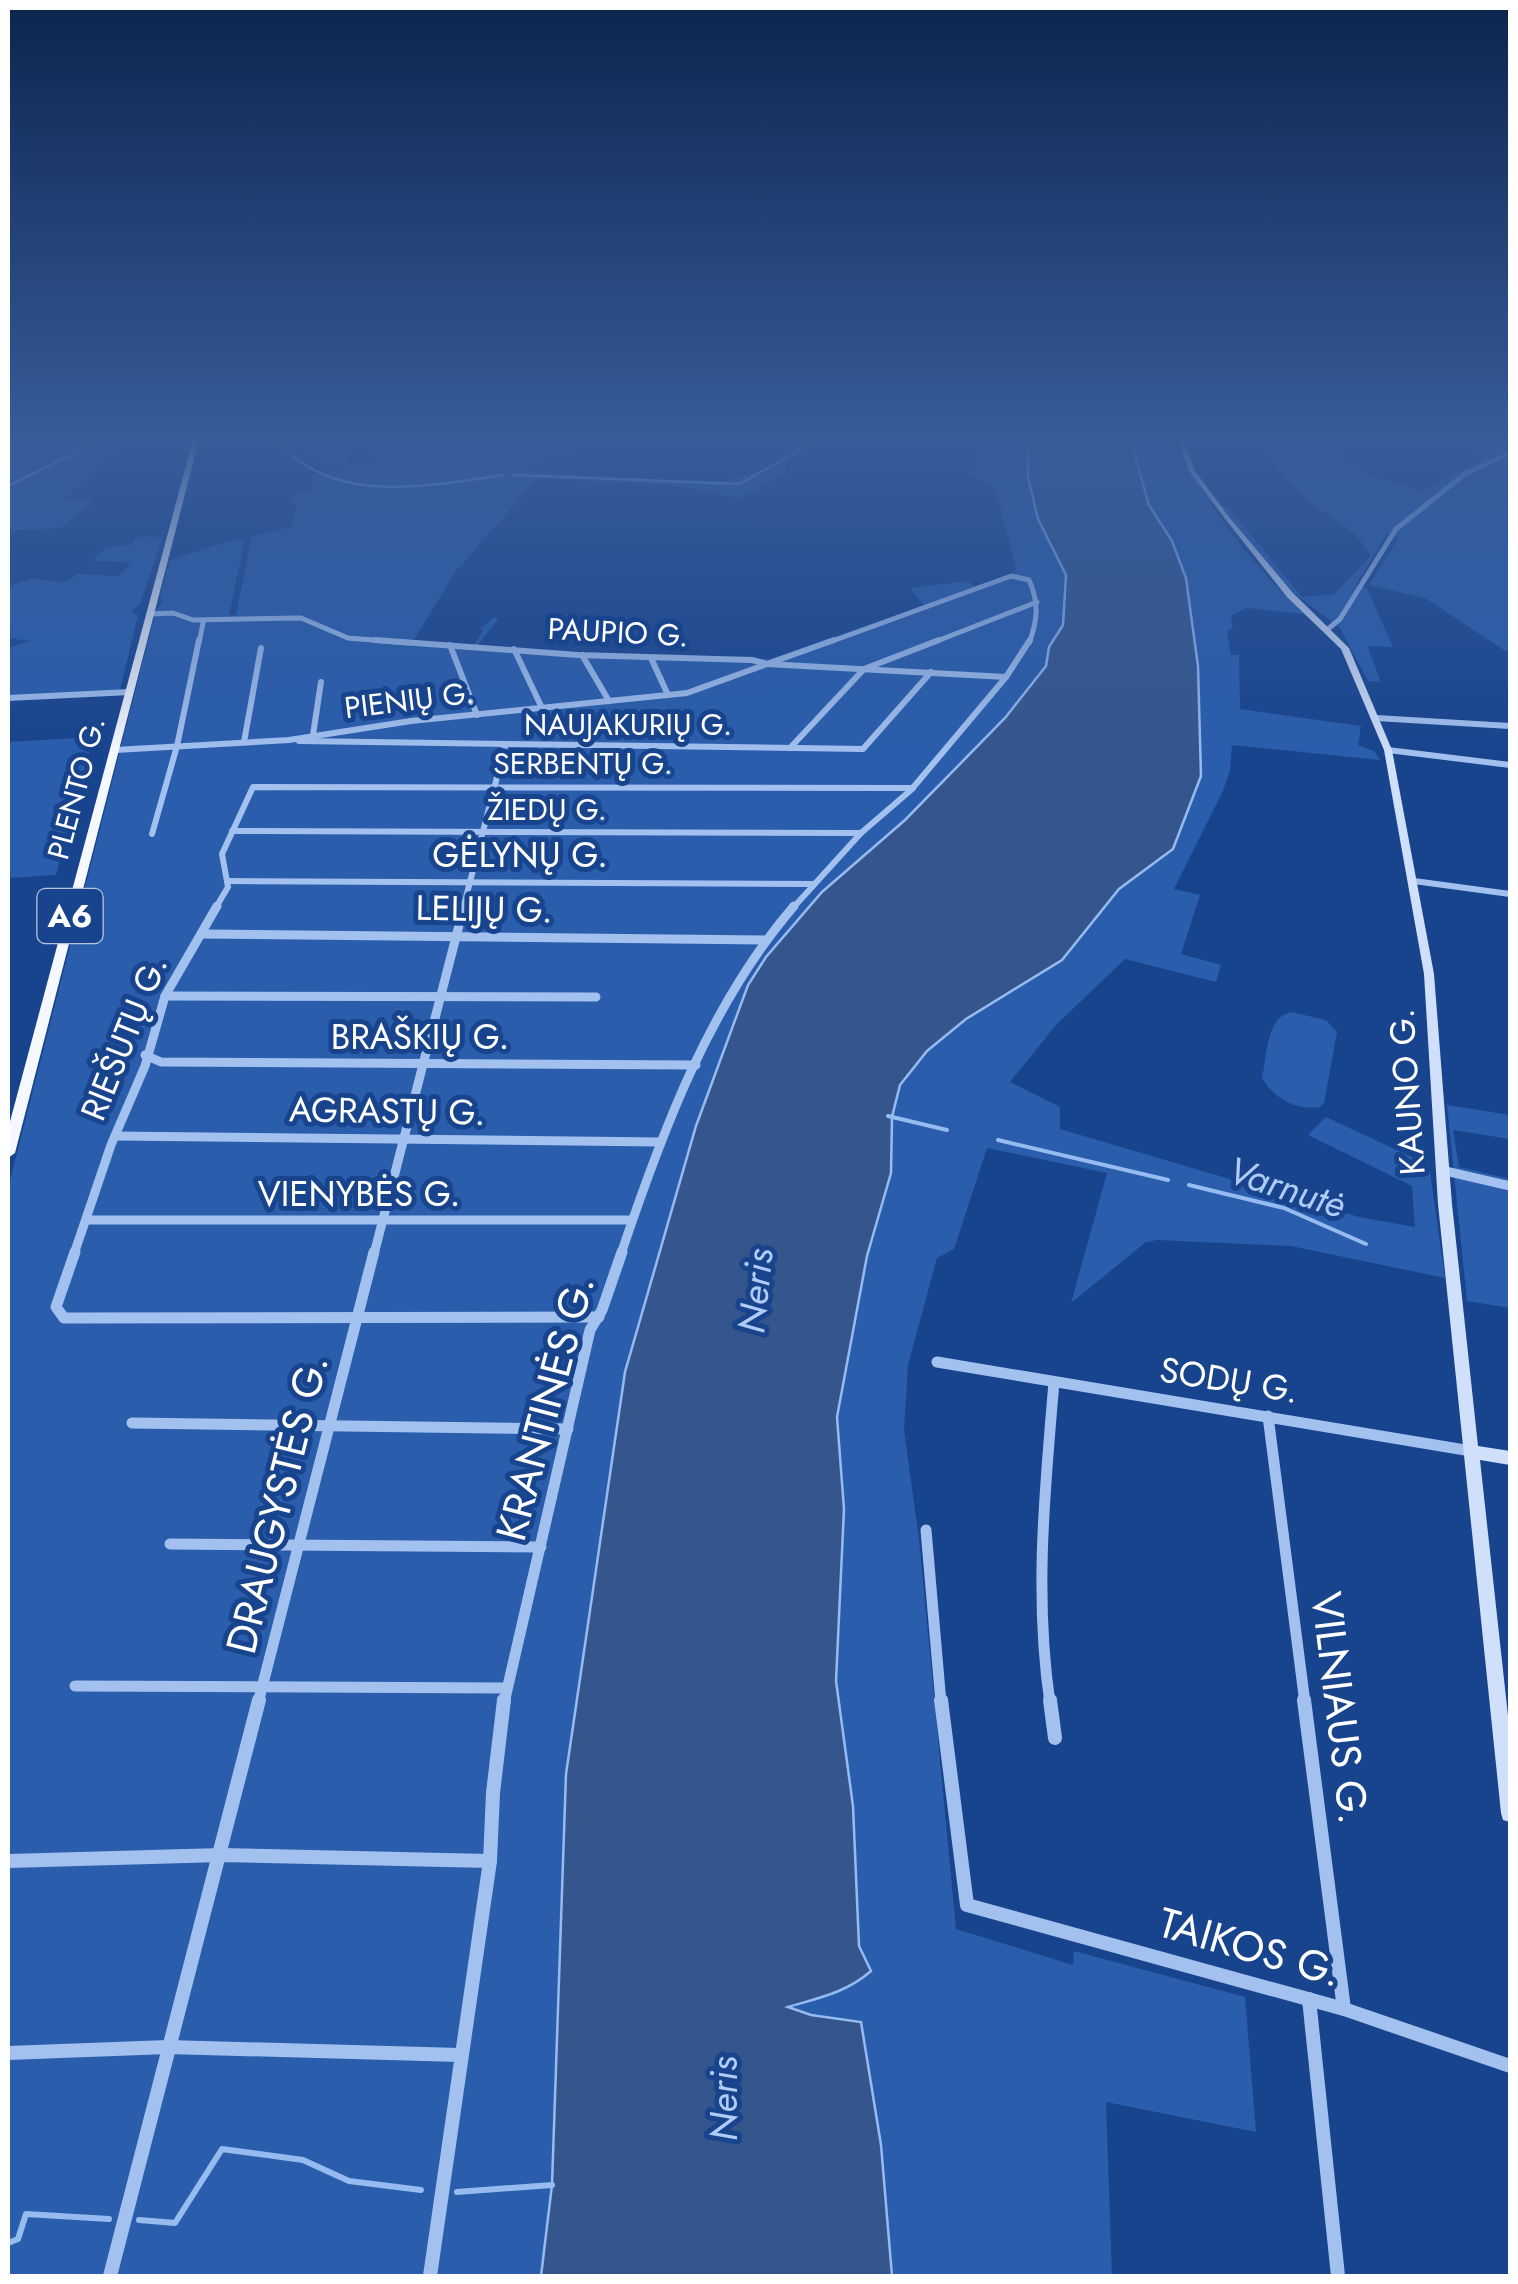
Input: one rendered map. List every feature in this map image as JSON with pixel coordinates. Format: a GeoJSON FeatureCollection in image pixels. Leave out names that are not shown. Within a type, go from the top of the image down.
{"type":"FeatureCollection","features":[{"type":"Feature","properties":{"kind":"highway","name":"PLENTO G."},"geometry":{"type":"LineString","coordinates":[[8,1153],[169,543]]}},
{"type":"Feature","properties":{"kind":"main road","name":"KAUNO G."},"geometry":{"type":"LineString","coordinates":[[1247,543],[1290,595],[1328,628],[1353,660],[1388,750],[1430,985],[1441,1170],[1510,1813]]}},
{"type":"Feature","properties":{"kind":"main road","name":"SODŲ G."},"geometry":{"type":"LineString","coordinates":[[1474,1452],[1510,1458]]}},
{"type":"Feature","properties":{"kind":"street"},"geometry":{"type":"LineString","coordinates":[[1328,628],[1340,619],[1388,543]]}},
{"type":"Feature","properties":{"kind":"street","name":"PIENIŲ G."},"geometry":{"type":"LineString","coordinates":[[115,750],[289,740],[706,688],[1011,576],[1029,580],[1037,602]]}},
{"type":"Feature","properties":{"kind":"street"},"geometry":{"type":"LineString","coordinates":[[790,748],[864,669],[1037,602],[1036,626],[1025,651],[1006,677]]}},
{"type":"Feature","properties":{"kind":"street","name":"PAUPIO G."},"geometry":{"type":"LineString","coordinates":[[150,614],[173,614],[194,620],[301,618],[348,638],[582,655],[752,660],[764,664],[1006,677]]}},
{"type":"Feature","properties":{"kind":"street"},"geometry":{"type":"LineString","coordinates":[[152,834],[177,746],[203,622]]}},
{"type":"Feature","properties":{"kind":"street"},"geometry":{"type":"LineString","coordinates":[[450,645],[477,715]]}},
{"type":"Feature","properties":{"kind":"street"},"geometry":{"type":"LineString","coordinates":[[244,742],[262,648]]}},
{"type":"Feature","properties":{"kind":"street"},"geometry":{"type":"LineString","coordinates":[[514,649],[542,708]]}},
{"type":"Feature","properties":{"kind":"street"},"geometry":{"type":"LineString","coordinates":[[582,655],[609,701]]}},
{"type":"Feature","properties":{"kind":"street"},"geometry":{"type":"LineString","coordinates":[[651,658],[668,694]]}},
{"type":"Feature","properties":{"kind":"street","name":"NAUJAKURIŲ G."},"geometry":{"type":"LineString","coordinates":[[289,740],[331,744],[863,749],[932,672]]}},
{"type":"Feature","properties":{"kind":"street","name":"KRANTINĖS G."},"geometry":{"type":"LineString","coordinates":[[430,2276],[490,1860],[493,1792],[506,1688],[590,1330],[599,1317],[659,1142],[727,997],[765,940],[812,884],[861,833],[913,788],[1006,677]]}},
{"type":"Feature","properties":{"kind":"street"},"geometry":{"type":"LineString","coordinates":[[312,735],[321,682]]}},
{"type":"Feature","properties":{"kind":"street"},"geometry":{"type":"LineString","coordinates":[[8,698],[130,692]]}},
{"type":"Feature","properties":{"kind":"street"},"geometry":{"type":"LineString","coordinates":[[1376,718],[1510,726]]}},
{"type":"Feature","properties":{"kind":"street","name":"DRAUGYSTĖS G."},"geometry":{"type":"LineString","coordinates":[[110,2276],[222,1855],[505,746]]}},
{"type":"Feature","properties":{"kind":"street"},"geometry":{"type":"LineString","coordinates":[[1388,750],[1510,764]]}},
{"type":"Feature","properties":{"kind":"street","name":"SERBENTŲ G."},"geometry":{"type":"LineString","coordinates":[[253,786],[913,788]]}},
{"type":"Feature","properties":{"kind":"street","name":"RIEŠUTŲ G."},"geometry":{"type":"LineString","coordinates":[[253,786],[222,854],[228,881],[222,901],[186,954],[165,996],[145,1055],[145,1066],[114,1136],[56,1307],[64,1318],[358,1315]]}},
{"type":"Feature","properties":{"kind":"street","name":"ŽIEDŲ G."},"geometry":{"type":"LineString","coordinates":[[232,831],[861,833]]}},
{"type":"Feature","properties":{"kind":"street","name":"GĖLYNŲ G."},"geometry":{"type":"LineString","coordinates":[[228,881],[812,884]]}},
{"type":"Feature","properties":{"kind":"street"},"geometry":{"type":"LineString","coordinates":[[1414,881],[1510,894]]}},
{"type":"Feature","properties":{"kind":"street","name":"LELIJŲ G."},"geometry":{"type":"LineString","coordinates":[[202,934],[765,940]]}},
{"type":"Feature","properties":{"kind":"street"},"geometry":{"type":"LineString","coordinates":[[165,996],[596,997]]}},
{"type":"Feature","properties":{"kind":"street","name":"BRAŠKIŲ G."},"geometry":{"type":"LineString","coordinates":[[145,1055],[161,1062],[696,1065]]}},
{"type":"Feature","properties":{"kind":"street","name":"AGRASTŲ G."},"geometry":{"type":"LineString","coordinates":[[114,1136],[659,1142]]}},
{"type":"Feature","properties":{"kind":"street"},"geometry":{"type":"LineString","coordinates":[[1441,1170],[1510,1186]]}},
{"type":"Feature","properties":{"kind":"street","name":"VIENYBĖS G."},"geometry":{"type":"LineString","coordinates":[[86,1220],[631,1220]]}},
{"type":"Feature","properties":{"kind":"street"},"geometry":{"type":"LineString","coordinates":[[358,1315],[599,1317]]}},
{"type":"Feature","properties":{"kind":"street","name":"SODŲ G."},"geometry":{"type":"LineString","coordinates":[[937,1362],[1474,1452]]}},
{"type":"Feature","properties":{"kind":"street"},"geometry":{"type":"LineString","coordinates":[[1054,1382],[1042,1533],[1042,1648],[1055,1738]]}},
{"type":"Feature","properties":{"kind":"street","name":"VILNIAUS G."},"geometry":{"type":"LineString","coordinates":[[1268,1416],[1344,2009]]}},
{"type":"Feature","properties":{"kind":"street"},"geometry":{"type":"LineString","coordinates":[[132,1424],[568,1429]]}},
{"type":"Feature","properties":{"kind":"street"},"geometry":{"type":"LineString","coordinates":[[926,1530],[946,1759],[967,1905]]}},
{"type":"Feature","properties":{"kind":"street"},"geometry":{"type":"LineString","coordinates":[[170,1544],[541,1547]]}},
{"type":"Feature","properties":{"kind":"street"},"geometry":{"type":"LineString","coordinates":[[75,1686],[506,1688]]}},
{"type":"Feature","properties":{"kind":"street"},"geometry":{"type":"LineString","coordinates":[[8,1861],[222,1855],[490,1860]]}},
{"type":"Feature","properties":{"kind":"street","name":"TAIKOS G."},"geometry":{"type":"LineString","coordinates":[[967,1905],[1344,2009],[1510,2066]]}},
{"type":"Feature","properties":{"kind":"street"},"geometry":{"type":"LineString","coordinates":[[1309,1999],[1338,2276]]}},
{"type":"Feature","properties":{"kind":"street"},"geometry":{"type":"LineString","coordinates":[[8,2053],[168,2048],[460,2055]]}},
{"type":"Feature","properties":{"kind":"shaded area"},"geometry":{"type":"Polygon","coordinates":[[[161,543],[140,604],[131,611],[138,615],[120,690],[8,698],[8,648],[30,641],[8,638],[8,586],[34,579],[62,581],[77,574],[119,576],[131,562],[92,561],[106,547],[161,543]]]}},
{"type":"Feature","properties":{"kind":"shaded area"},"geometry":{"type":"Polygon","coordinates":[[[224,543],[244,543],[229,615],[236,615],[251,543],[481,543],[456,571],[414,640],[474,645],[483,630],[480,629],[494,617],[499,618],[478,645],[557,652],[770,659],[924,606],[910,588],[968,581],[975,587],[1012,574],[1016,569],[1009,543],[1050,543],[1066,574],[1063,625],[1049,647],[1046,666],[1005,718],[905,820],[822,892],[766,957],[748,985],[696,1126],[625,1372],[566,1774],[552,2185],[541,2276],[8,2276],[8,1188],[170,560],[224,543]]]}},
{"type":"Feature","properties":{"kind":"shaded area"},"geometry":{"type":"Polygon","coordinates":[[[1173,543],[1239,543],[1305,614],[1246,608],[1231,616],[1233,627],[1227,632],[1231,655],[1239,655],[1240,709],[1361,726],[1358,745],[1374,751],[1380,760],[1232,745],[1230,771],[1222,793],[1174,889],[1200,895],[1181,954],[1221,965],[1216,982],[1125,959],[1056,1025],[1010,1082],[1060,1107],[1060,1129],[1359,1217],[1415,1227],[1412,1186],[1308,1135],[1326,1117],[1429,1165],[1445,1278],[1291,1246],[1157,1240],[1146,1242],[1071,1303],[1107,1173],[987,1148],[954,1249],[937,1258],[908,1365],[904,1430],[919,1539],[956,1929],[1073,1965],[1074,1951],[1245,1997],[1256,2132],[1106,2102],[1112,2276],[892,2276],[861,2022],[786,2007],[841,1990],[870,1971],[859,1946],[853,1806],[836,1681],[844,1509],[837,1417],[867,1256],[891,1173],[892,1117],[900,1084],[927,1051],[966,1018],[1062,960],[1119,889],[1174,849],[1201,776],[1198,666],[1185,578],[1173,543]]]}},
{"type":"Feature","properties":{"kind":"shaded area"},"geometry":{"type":"Polygon","coordinates":[[[1252,543],[1257,543],[1302,597],[1334,594],[1371,556],[1363,544],[1381,543],[1356,585],[1367,588],[1393,647],[1367,646],[1381,682],[1368,681],[1340,628],[1293,592],[1252,543]]]}},
{"type":"Feature","properties":{"kind":"shaded area"},"geometry":{"type":"Polygon","coordinates":[[[1396,543],[1510,543],[1510,654],[1425,598],[1369,585],[1396,543]]]}},
{"type":"Feature","properties":{"kind":"shaded area"},"geometry":{"type":"Polygon","coordinates":[[[93,737],[56,875],[8,878],[8,742],[93,737]]]}},
{"type":"Feature","properties":{"kind":"shaded area"},"geometry":{"type":"Polygon","coordinates":[[[1291,1012],[1326,1020],[1337,1032],[1324,1103],[1320,1107],[1302,1107],[1286,1101],[1262,1078],[1272,1029],[1283,1015],[1291,1012]]]}},
{"type":"Feature","properties":{"kind":"shaded area"},"geometry":{"type":"Polygon","coordinates":[[[1447,1105],[1510,1115],[1510,1139],[1453,1130],[1459,1167],[1510,1179],[1510,1308],[1467,1301],[1447,1105]]]}},
{"type":"Feature","properties":{"kind":"water","name":"Neris"},"geometry":{"type":"Polygon","coordinates":[[[1050,543],[1173,543],[1186,578],[1198,666],[1201,776],[1173,849],[1119,889],[1062,960],[966,1019],[927,1051],[900,1085],[892,1117],[891,1173],[867,1256],[837,1417],[844,1509],[836,1681],[853,1806],[859,1946],[871,1971],[842,1990],[788,2007],[811,2015],[861,2022],[881,2145],[892,2276],[541,2276],[552,2185],[566,1774],[625,1372],[696,1126],[748,985],[766,957],[822,892],[905,820],[1005,718],[1046,666],[1049,647],[1063,625],[1066,575],[1050,543]]]}},
{"type":"Feature","properties":{"kind":"waterway","name":"Varnutė"},"geometry":{"type":"LineString","coordinates":[[888,1116],[947,1130]]}},
{"type":"Feature","properties":{"kind":"waterway","name":"Varnutė"},"geometry":{"type":"LineString","coordinates":[[998,1140],[1168,1180]]}},
{"type":"Feature","properties":{"kind":"waterway","name":"Varnutė"},"geometry":{"type":"LineString","coordinates":[[1189,1185],[1284,1208],[1366,1244]]}},
{"type":"Feature","properties":{"kind":"waterway"},"geometry":{"type":"LineString","coordinates":[[139,2220],[175,2223],[222,2149],[303,2160],[349,2181],[421,2190]]}},
{"type":"Feature","properties":{"kind":"waterway"},"geometry":{"type":"LineString","coordinates":[[457,2192],[552,2185]]}},
{"type":"Feature","properties":{"kind":"waterway"},"geometry":{"type":"LineString","coordinates":[[8,2243],[18,2239],[26,2214],[109,2219]]}}]}
